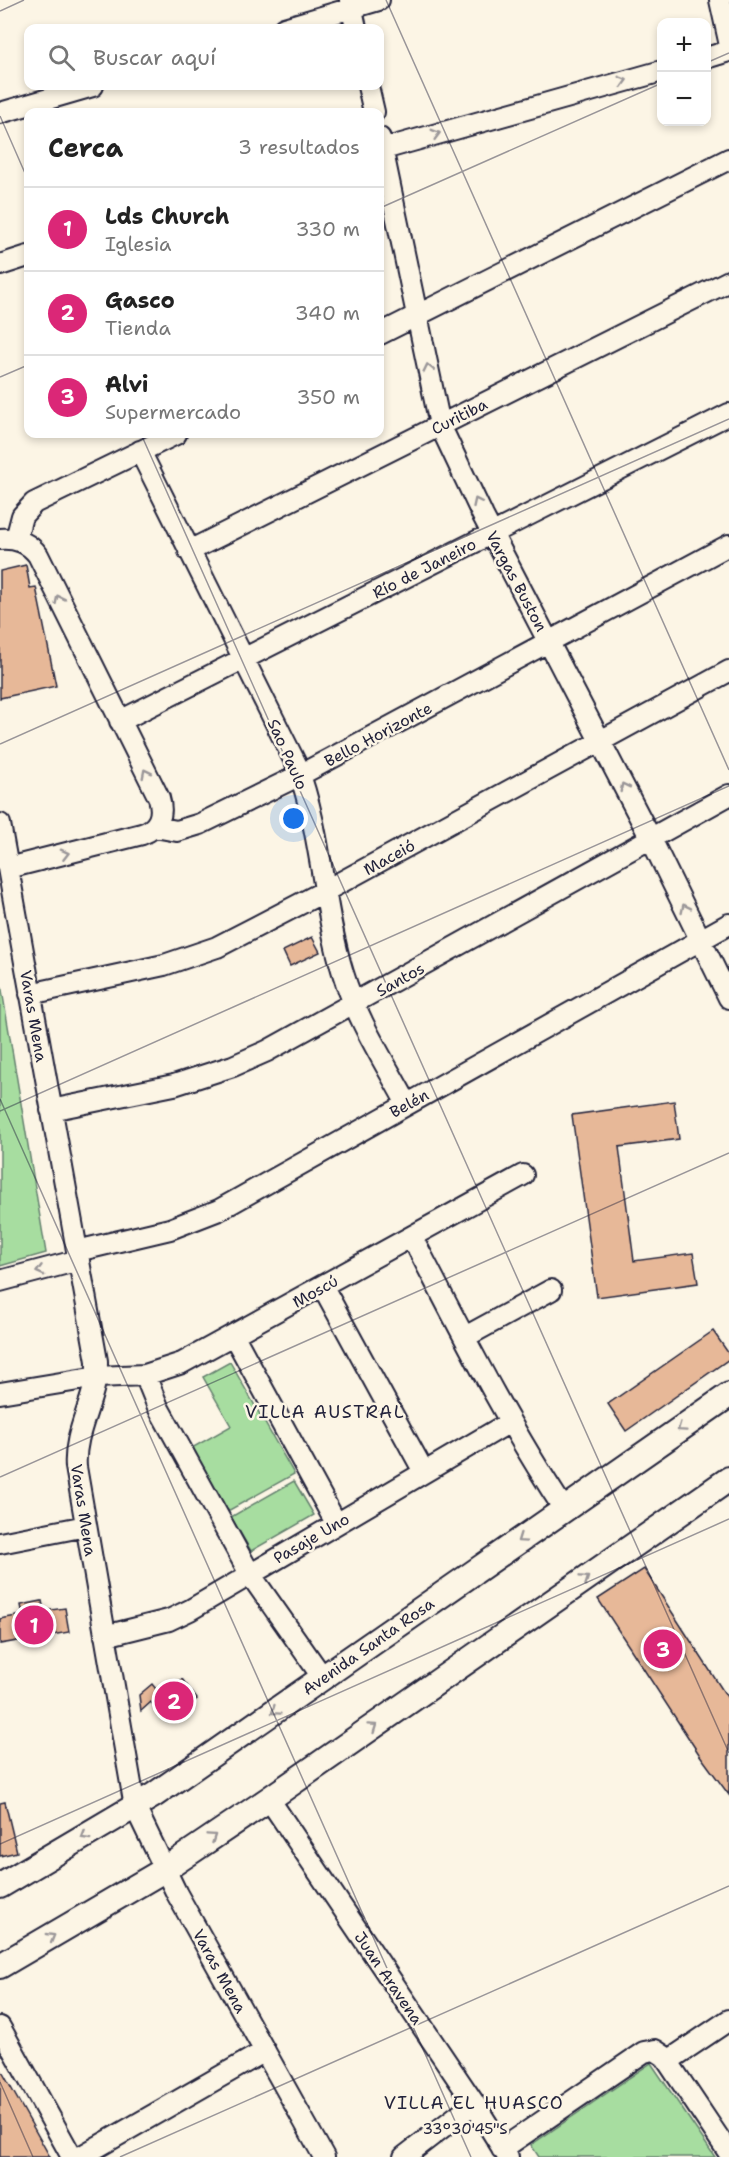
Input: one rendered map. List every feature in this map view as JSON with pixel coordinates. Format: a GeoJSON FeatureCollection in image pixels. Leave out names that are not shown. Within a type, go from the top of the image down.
{"type":"FeatureCollection","features":[{"type":"Feature","properties":{"kind":"main road","name":"Avenida Santa Rosa"},"geometry":{"type":"LineString","coordinates":[[0,1886],[135,1807],[729,1395]]}},
{"type":"Feature","properties":{"kind":"main road"},"geometry":{"type":"LineString","coordinates":[[0,1966],[164,1870],[729,1479]]}},
{"type":"Feature","properties":{"kind":"street"},"geometry":{"type":"LineString","coordinates":[[295,24],[351,4],[379,0]]}},
{"type":"Feature","properties":{"kind":"street"},"geometry":{"type":"LineString","coordinates":[[720,0],[729,41]]}},
{"type":"Feature","properties":{"kind":"street"},"geometry":{"type":"LineString","coordinates":[[351,4],[355,24]]}},
{"type":"Feature","properties":{"kind":"street"},"geometry":{"type":"LineString","coordinates":[[711,56],[729,51]]}},
{"type":"Feature","properties":{"kind":"street"},"geometry":{"type":"LineString","coordinates":[[384,145],[657,71]]}},
{"type":"Feature","properties":{"kind":"street"},"geometry":{"type":"LineString","coordinates":[[0,113],[79,90]]}},
{"type":"Feature","properties":{"kind":"street"},"geometry":{"type":"LineString","coordinates":[[369,90],[373,108]]}},
{"type":"Feature","properties":{"kind":"street"},"geometry":{"type":"LineString","coordinates":[[384,332],[729,159]]}},
{"type":"Feature","properties":{"kind":"street","name":"Vargas Buston"},"geometry":{"type":"LineString","coordinates":[[384,164],[440,425],[492,534],[651,839],[729,998]]}},
{"type":"Feature","properties":{"kind":"street"},"geometry":{"type":"LineString","coordinates":[[0,265],[24,257]]}},
{"type":"Feature","properties":{"kind":"street","name":"Curitiba"},"geometry":{"type":"LineString","coordinates":[[189,551],[729,281]]}},
{"type":"Feature","properties":{"kind":"street","name":"Río de Janeiro"},"geometry":{"type":"LineString","coordinates":[[120,721],[729,414]]}},
{"type":"Feature","properties":{"kind":"street"},"geometry":{"type":"LineString","coordinates":[[155,827],[162,813],[159,798],[38,555],[25,542],[8,539],[22,516],[34,503],[168,438]]}},
{"type":"Feature","properties":{"kind":"street","name":"Sao Paulo"},"geometry":{"type":"LineString","coordinates":[[140,451],[300,776],[314,825],[334,940],[353,1005],[407,1104]]}},
{"type":"Feature","properties":{"kind":"street","name":"Bello Horizonte"},"geometry":{"type":"LineString","coordinates":[[8,868],[142,834],[155,827],[177,831],[200,824],[300,776],[729,545]]}},
{"type":"Feature","properties":{"kind":"street","name":"Maceió"},"geometry":{"type":"LineString","coordinates":[[30,994],[140,971],[189,958],[235,939],[729,671]]}},
{"type":"Feature","properties":{"kind":"street","name":"Santos"},"geometry":{"type":"LineString","coordinates":[[51,1110],[174,1085],[204,1076],[267,1051],[729,795]]}},
{"type":"Feature","properties":{"kind":"street","name":"Varas Mena"},"geometry":{"type":"LineString","coordinates":[[0,824],[97,1361],[97,1377],[76,1450],[76,1467],[135,1807],[164,1870],[324,2157]]}},
{"type":"Feature","properties":{"kind":"street","name":"Belén"},"geometry":{"type":"LineString","coordinates":[[78,1256],[170,1229],[219,1210],[729,924]]}},
{"type":"Feature","properties":{"kind":"street","name":"Moscú"},"geometry":{"type":"LineString","coordinates":[[0,1393],[97,1377],[145,1375],[182,1363],[523,1175]]}},
{"type":"Feature","properties":{"kind":"street"},"geometry":{"type":"LineString","coordinates":[[412,1237],[510,1422],[564,1509]]}},
{"type":"Feature","properties":{"kind":"street"},"geometry":{"type":"LineString","coordinates":[[0,1281],[78,1256]]}},
{"type":"Feature","properties":{"kind":"street"},"geometry":{"type":"LineString","coordinates":[[323,1287],[424,1472]]}},
{"type":"Feature","properties":{"kind":"street"},"geometry":{"type":"LineString","coordinates":[[465,1337],[551,1290]]}},
{"type":"Feature","properties":{"kind":"street"},"geometry":{"type":"LineString","coordinates":[[234,1336],[336,1523]]}},
{"type":"Feature","properties":{"kind":"street"},"geometry":{"type":"LineString","coordinates":[[145,1375],[158,1407],[250,1574],[323,1678]]}},
{"type":"Feature","properties":{"kind":"street","name":"Pasaje Uno"},"geometry":{"type":"LineString","coordinates":[[105,1636],[179,1616],[510,1422]]}},
{"type":"Feature","properties":{"kind":"street"},"geometry":{"type":"LineString","coordinates":[[0,1544],[86,1526]]}},
{"type":"Feature","properties":{"kind":"street","name":"Juan Aravena"},"geometry":{"type":"LineString","coordinates":[[269,1799],[474,2103],[505,2153]]}},
{"type":"Feature","properties":{"kind":"street"},"geometry":{"type":"LineString","coordinates":[[668,2061],[729,2020]]}},
{"type":"Feature","properties":{"kind":"street"},"geometry":{"type":"LineString","coordinates":[[0,2027],[72,2157]]}},
{"type":"Feature","properties":{"kind":"street"},"geometry":{"type":"LineString","coordinates":[[505,2153],[649,2050],[660,2052],[668,2061],[729,2153]]}},
{"type":"Feature","properties":{"kind":"street"},"geometry":{"type":"LineString","coordinates":[[80,2157],[265,2051]]}},
{"type":"Feature","properties":{"kind":"street"},"geometry":{"type":"LineString","coordinates":[[404,2157],[474,2103]]}},
{"type":"Feature","properties":{"kind":"green space"},"geometry":{"type":"Polygon","coordinates":[[[0,978],[46,1253],[0,1266],[0,978]]]}},
{"type":"Feature","properties":{"kind":"green space"},"geometry":{"type":"Polygon","coordinates":[[[230,1362],[294,1474],[226,1512],[190,1449],[231,1426],[203,1377],[230,1362]]]}},
{"type":"Feature","properties":{"kind":"green space"},"geometry":{"type":"Polygon","coordinates":[[[294,1481],[314,1515],[251,1551],[231,1517],[294,1481]]]}},
{"type":"Feature","properties":{"kind":"green space"},"geometry":{"type":"Polygon","coordinates":[[[651,2063],[715,2157],[539,2157],[531,2145],[651,2063]]]}},
{"type":"Feature","properties":{"kind":"building"},"geometry":{"type":"Polygon","coordinates":[[[26,565],[30,588],[36,587],[56,686],[0,698],[0,571],[26,565]]]}},
{"type":"Feature","properties":{"kind":"building"},"geometry":{"type":"Polygon","coordinates":[[[312,937],[320,952],[290,966],[283,951],[312,937]]]}},
{"type":"Feature","properties":{"kind":"building"},"geometry":{"type":"Polygon","coordinates":[[[674,1101],[679,1139],[619,1147],[634,1261],[693,1253],[698,1283],[597,1297],[572,1115],[674,1101]]]}},
{"type":"Feature","properties":{"kind":"building"},"geometry":{"type":"Polygon","coordinates":[[[713,1331],[729,1354],[729,1359],[626,1431],[608,1404],[713,1331]]]}},
{"type":"Feature","properties":{"kind":"building"},"geometry":{"type":"Polygon","coordinates":[[[644,1569],[729,1700],[729,1795],[699,1754],[598,1599],[644,1569]]]}},
{"type":"Feature","properties":{"kind":"building"},"geometry":{"type":"Polygon","coordinates":[[[42,1601],[44,1611],[65,1608],[69,1632],[0,1644],[0,1619],[23,1615],[21,1605],[42,1601]]]}},
{"type":"Feature","properties":{"kind":"building"},"geometry":{"type":"Polygon","coordinates":[[[182,1679],[197,1699],[167,1722],[151,1702],[141,1711],[139,1695],[152,1684],[160,1694],[153,1700],[182,1679]]]}},
{"type":"Feature","properties":{"kind":"building"},"geometry":{"type":"Polygon","coordinates":[[[5,1802],[17,1852],[0,1856],[0,1803],[5,1802]]]}},
{"type":"Feature","properties":{"kind":"building"},"geometry":{"type":"Polygon","coordinates":[[[0,2068],[50,2157],[0,2157],[0,2068]]]}},
{"type":"Feature","properties":{"kind":"place","name":"Lds Church"},"geometry":{"type":"Point","coordinates":[34,1625]}},
{"type":"Feature","properties":{"kind":"place","name":"Alvi"},"geometry":{"type":"Point","coordinates":[663,1649]}},
{"type":"Feature","properties":{"kind":"place","name":"Gasco"},"geometry":{"type":"Point","coordinates":[174,1701]}},
{"type":"Feature","properties":{"kind":"district","name":"VILLA AUSTRAL"},"geometry":{"type":"Point","coordinates":[325,1412]}},
{"type":"Feature","properties":{"kind":"district","name":"VILLA EL HUASCO"},"geometry":{"type":"Point","coordinates":[474,2103]}}]}
